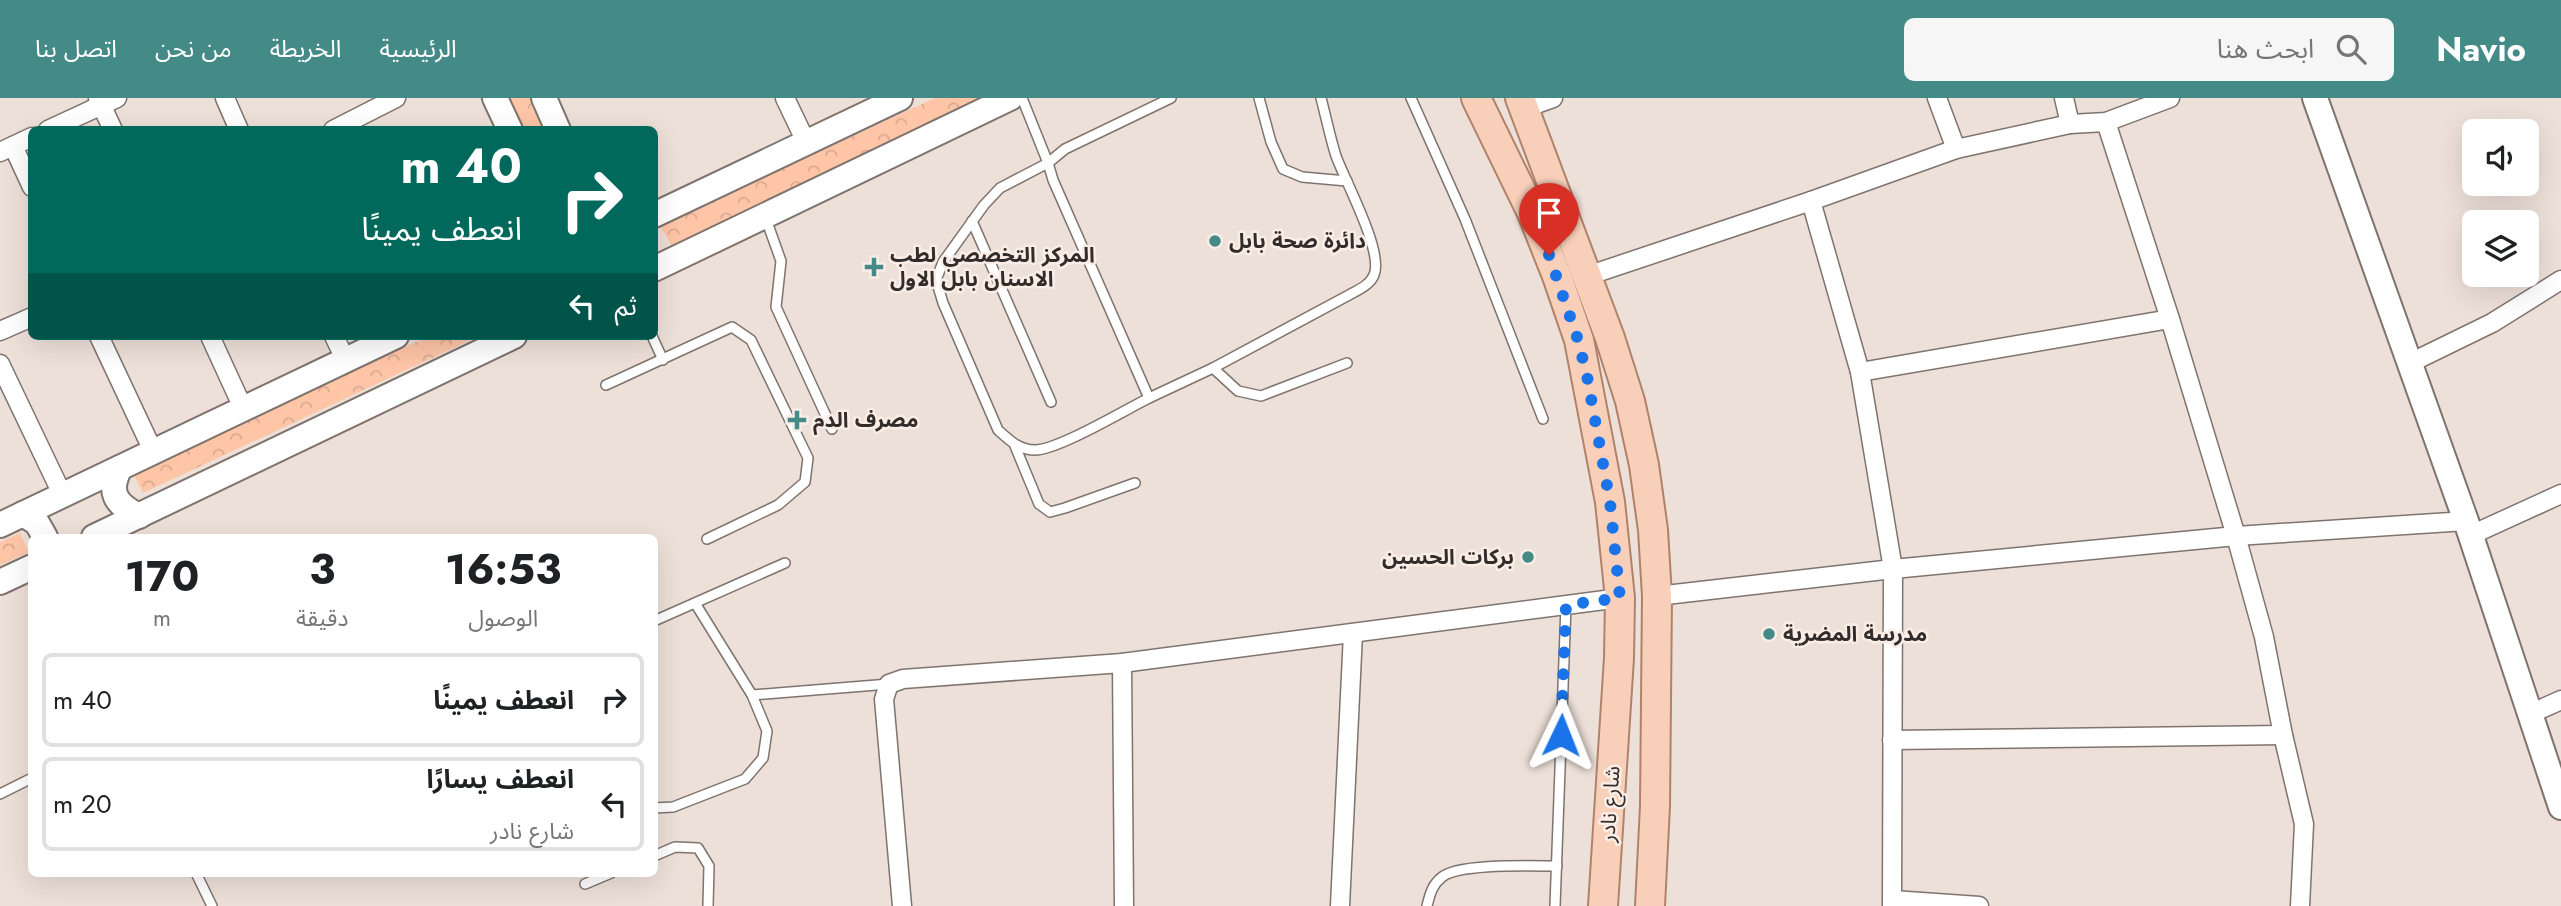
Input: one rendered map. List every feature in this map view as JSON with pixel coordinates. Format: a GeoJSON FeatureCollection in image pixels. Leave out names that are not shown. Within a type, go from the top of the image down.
{"type":"FeatureCollection","features":[{"type":"Feature","properties":{"kind":"main road"},"geometry":{"type":"LineString","coordinates":[[495,98],[508,126]]}},
{"type":"Feature","properties":{"kind":"main road"},"geometry":{"type":"LineString","coordinates":[[544,98],[556,126]]}},
{"type":"Feature","properties":{"kind":"main road"},"geometry":{"type":"LineString","coordinates":[[658,213],[900,98]]}},
{"type":"Feature","properties":{"kind":"main road"},"geometry":{"type":"LineString","coordinates":[[658,267],[1010,98]]}},
{"type":"Feature","properties":{"kind":"main road","name":"شارع نادر"},"geometry":{"type":"LineString","coordinates":[[1476,98],[1532,213],[1557,276],[1578,340],[1610,502],[1620,598],[1619,658],[1603,895]]}},
{"type":"Feature","properties":{"kind":"main road"},"geometry":{"type":"LineString","coordinates":[[2315,98],[2410,363],[2561,807]]}},
{"type":"Feature","properties":{"kind":"main road","name":"شارع نادر"},"geometry":{"type":"LineString","coordinates":[[1522,103],[1610,338],[1630,401],[1644,465],[1653,530],[1657,596],[1655,806],[1650,896]]}},
{"type":"Feature","properties":{"kind":"main road"},"geometry":{"type":"LineString","coordinates":[[0,525],[387,340]]}},
{"type":"Feature","properties":{"kind":"main road"},"geometry":{"type":"LineString","coordinates":[[100,534],[506,340]]}},
{"type":"Feature","properties":{"kind":"main road"},"geometry":{"type":"LineString","coordinates":[[120,468],[114,483],[115,496],[124,508],[139,516]]}},
{"type":"Feature","properties":{"kind":"main road"},"geometry":{"type":"LineString","coordinates":[[23,514],[37,523],[43,534]]}},
{"type":"Feature","properties":{"kind":"main road"},"geometry":{"type":"LineString","coordinates":[[0,582],[28,569]]}},
{"type":"Feature","properties":{"kind":"main road"},"geometry":{"type":"LineString","coordinates":[[1610,802],[1618,809],[1637,814],[1655,806]]}},
{"type":"Feature","properties":{"kind":"main road"},"geometry":{"type":"LineString","coordinates":[[1603,895],[1623,877],[1642,880],[1650,896]]}},
{"type":"Feature","properties":{"kind":"street"},"geometry":{"type":"LineString","coordinates":[[225,98],[237,126]]}},
{"type":"Feature","properties":{"kind":"street"},"geometry":{"type":"LineString","coordinates":[[338,126],[365,105],[396,98]]}},
{"type":"Feature","properties":{"kind":"street"},"geometry":{"type":"LineString","coordinates":[[785,98],[806,142]]}},
{"type":"Feature","properties":{"kind":"street"},"geometry":{"type":"LineString","coordinates":[[1522,103],[1553,98]]}},
{"type":"Feature","properties":{"kind":"street"},"geometry":{"type":"LineString","coordinates":[[1937,98],[1956,149]]}},
{"type":"Feature","properties":{"kind":"street"},"geometry":{"type":"LineString","coordinates":[[2064,98],[2070,124]]}},
{"type":"Feature","properties":{"kind":"street"},"geometry":{"type":"LineString","coordinates":[[1587,276],[1956,149],[2070,124],[2106,122],[2170,98]]}},
{"type":"Feature","properties":{"kind":"street"},"geometry":{"type":"LineString","coordinates":[[56,126],[106,100],[112,126]]}},
{"type":"Feature","properties":{"kind":"street"},"geometry":{"type":"LineString","coordinates":[[2106,122],[2170,319],[2264,637],[2304,824],[2300,906]]}},
{"type":"Feature","properties":{"kind":"street"},"geometry":{"type":"LineString","coordinates":[[28,139],[6,149],[28,181]]}},
{"type":"Feature","properties":{"kind":"street"},"geometry":{"type":"LineString","coordinates":[[1811,201],[1860,372],[1893,569],[1892,903],[1979,906]]}},
{"type":"Feature","properties":{"kind":"street"},"geometry":{"type":"LineString","coordinates":[[2410,363],[2492,323],[2561,280]]}},
{"type":"Feature","properties":{"kind":"street"},"geometry":{"type":"LineString","coordinates":[[0,331],[28,319]]}},
{"type":"Feature","properties":{"kind":"street"},"geometry":{"type":"LineString","coordinates":[[1860,372],[2170,319]]}},
{"type":"Feature","properties":{"kind":"street"},"geometry":{"type":"LineString","coordinates":[[101,340],[153,451]]}},
{"type":"Feature","properties":{"kind":"street"},"geometry":{"type":"LineString","coordinates":[[212,340],[243,408]]}},
{"type":"Feature","properties":{"kind":"street"},"geometry":{"type":"LineString","coordinates":[[336,340],[345,359]]}},
{"type":"Feature","properties":{"kind":"street"},"geometry":{"type":"LineString","coordinates":[[0,364],[62,496]]}},
{"type":"Feature","properties":{"kind":"street"},"geometry":{"type":"LineString","coordinates":[[1657,596],[1893,569],[2236,536],[2467,528],[2561,494]]}},
{"type":"Feature","properties":{"kind":"street"},"geometry":{"type":"LineString","coordinates":[[902,906],[884,699],[889,684],[903,678],[1122,663],[1620,598]]}},
{"type":"Feature","properties":{"kind":"street"},"geometry":{"type":"LineString","coordinates":[[1340,906],[1353,633]]}},
{"type":"Feature","properties":{"kind":"street"},"geometry":{"type":"LineString","coordinates":[[1122,663],[1124,906]]}},
{"type":"Feature","properties":{"kind":"street"},"geometry":{"type":"LineString","coordinates":[[2530,713],[2561,700]]}},
{"type":"Feature","properties":{"kind":"street"},"geometry":{"type":"LineString","coordinates":[[1892,740],[2283,735]]}},
{"type":"Feature","properties":{"kind":"lane"},"geometry":{"type":"LineString","coordinates":[[1022,98],[1053,180],[1149,398]]}},
{"type":"Feature","properties":{"kind":"lane"},"geometry":{"type":"LineString","coordinates":[[1135,483],[1050,512],[1039,504],[1015,446],[998,430],[943,303],[936,280],[943,262],[1000,188],[1048,163],[1065,149],[1171,98]]}},
{"type":"Feature","properties":{"kind":"lane"},"geometry":{"type":"LineString","coordinates":[[1259,98],[1271,142],[1283,169],[1302,177],[1347,181]]}},
{"type":"Feature","properties":{"kind":"lane"},"geometry":{"type":"LineString","coordinates":[[1015,446],[1035,450],[1060,443],[1213,368],[1368,284],[1376,265],[1373,246],[1336,156],[1321,98]]}},
{"type":"Feature","properties":{"kind":"lane"},"geometry":{"type":"LineString","coordinates":[[1411,98],[1465,219],[1543,419]]}},
{"type":"Feature","properties":{"kind":"lane"},"geometry":{"type":"LineString","coordinates":[[765,216],[781,261],[776,307],[832,429]]}},
{"type":"Feature","properties":{"kind":"lane"},"geometry":{"type":"LineString","coordinates":[[972,221],[1051,402]]}},
{"type":"Feature","properties":{"kind":"lane"},"geometry":{"type":"LineString","coordinates":[[606,385],[732,327],[751,340],[808,458],[806,482],[778,505],[707,539]]}},
{"type":"Feature","properties":{"kind":"lane"},"geometry":{"type":"LineString","coordinates":[[654,340],[663,360]]}},
{"type":"Feature","properties":{"kind":"lane"},"geometry":{"type":"LineString","coordinates":[[1213,368],[1238,391],[1261,396],[1347,363]]}},
{"type":"Feature","properties":{"kind":"lane"},"geometry":{"type":"LineString","coordinates":[[658,619],[785,563]]}},
{"type":"Feature","properties":{"kind":"lane"},"geometry":{"type":"LineString","coordinates":[[658,808],[673,807],[745,779],[764,758],[767,731],[752,695],[695,603]]}},
{"type":"Feature","properties":{"kind":"lane"},"geometry":{"type":"LineString","coordinates":[[1555,906],[1566,605]]}},
{"type":"Feature","properties":{"kind":"lane"},"geometry":{"type":"LineString","coordinates":[[752,695],[889,684]]}},
{"type":"Feature","properties":{"kind":"lane"},"geometry":{"type":"LineString","coordinates":[[0,794],[28,780]]}},
{"type":"Feature","properties":{"kind":"lane"},"geometry":{"type":"LineString","coordinates":[[658,854],[675,847],[698,848],[709,866],[708,906]]}},
{"type":"Feature","properties":{"kind":"lane"},"geometry":{"type":"LineString","coordinates":[[1427,906],[1432,888],[1444,875],[1468,868],[1557,866]]}},
{"type":"Feature","properties":{"kind":"lane"},"geometry":{"type":"LineString","coordinates":[[198,877],[212,906]]}},
{"type":"Feature","properties":{"kind":"lane"},"geometry":{"type":"LineString","coordinates":[[584,884],[601,877]]}},
{"type":"Feature","properties":{"kind":"green space"},"geometry":{"type":"Polygon","coordinates":[[[509,98],[533,98],[546,126],[522,126],[509,98]]]}},
{"type":"Feature","properties":{"kind":"green space"},"geometry":{"type":"Polygon","coordinates":[[[935,98],[989,98],[672,246],[660,226],[935,98]]]}},
{"type":"Feature","properties":{"kind":"green space"},"geometry":{"type":"Polygon","coordinates":[[[420,340],[470,340],[143,493],[133,473],[420,340]]]}},
{"type":"Feature","properties":{"kind":"green space"},"geometry":{"type":"Polygon","coordinates":[[[20,533],[28,552],[0,565],[0,542],[20,533]]]}},
{"type":"Feature","properties":{"kind":"place","name":"دائرة صحة بابل"},"geometry":{"type":"Point","coordinates":[1215,241]}},
{"type":"Feature","properties":{"kind":"place","name":"المركز التخصصي لطب الاسنان بابل الاول"},"geometry":{"type":"Point","coordinates":[874,267]}},
{"type":"Feature","properties":{"kind":"place","name":"مصرف الدم"},"geometry":{"type":"Point","coordinates":[797,420]}},
{"type":"Feature","properties":{"kind":"place","name":"بركات الحسين"},"geometry":{"type":"Point","coordinates":[1528,557]}},
{"type":"Feature","properties":{"kind":"place","name":"مدرسة المضرية"},"geometry":{"type":"Point","coordinates":[1769,634]}},
{"type":"Feature","properties":{"kind":"route"},"geometry":{"type":"LineString","coordinates":[[1549,255],[1578,340],[1587,376],[1610,502],[1620,598],[1566,605],[1561,735]]}}]}
